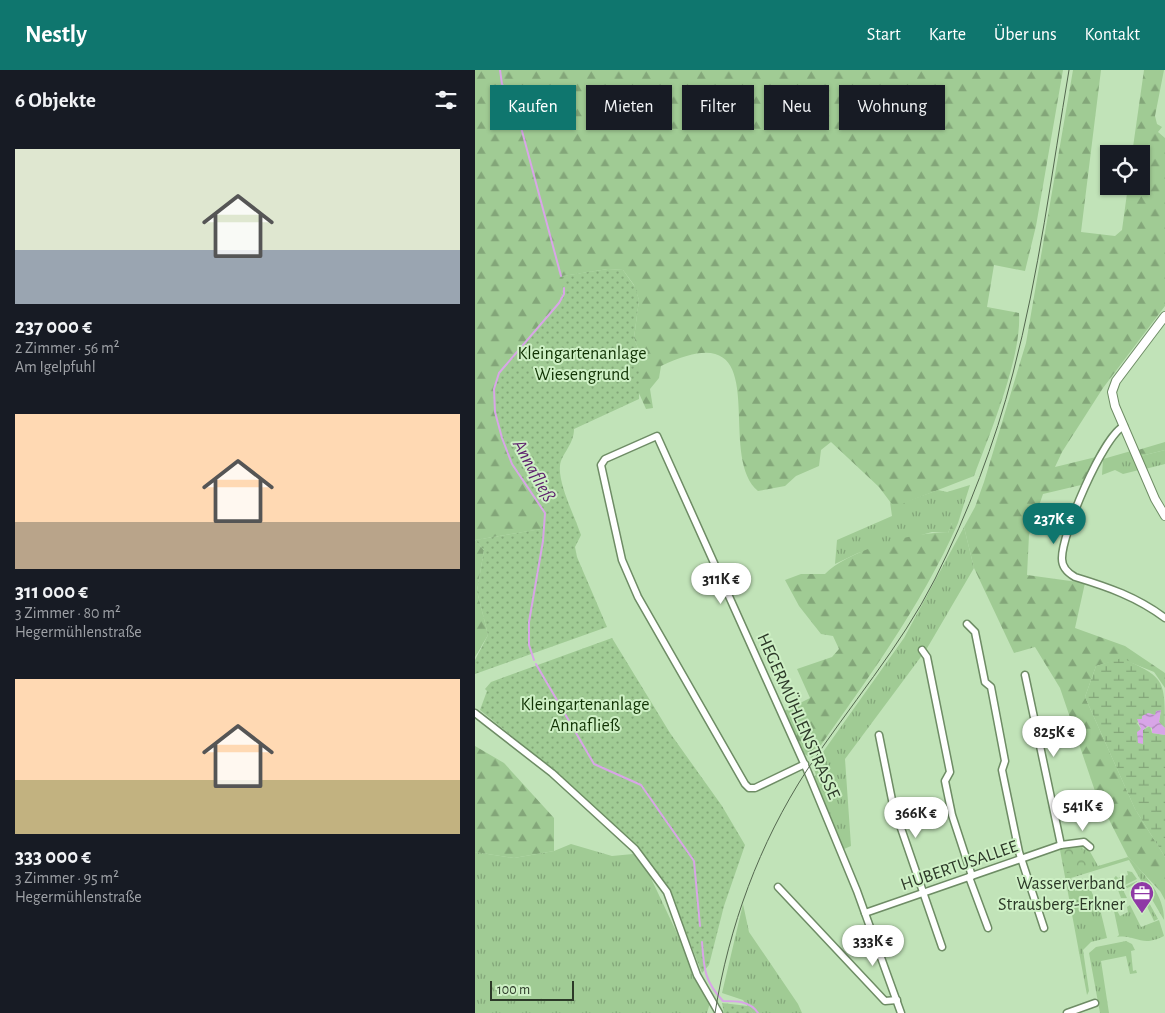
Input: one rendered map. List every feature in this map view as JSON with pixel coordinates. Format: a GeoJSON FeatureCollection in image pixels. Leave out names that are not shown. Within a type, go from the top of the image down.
{"type":"FeatureCollection","features":[{"type":"Feature","properties":{"kind":"street"},"geometry":{"type":"LineString","coordinates":[[1165,316],[1162,326],[1112,390],[1113,400],[1165,516]]}},
{"type":"Feature","properties":{"kind":"street"},"geometry":{"type":"LineString","coordinates":[[1124,426],[1115,431],[1089,478],[1071,523],[1063,553],[1063,564],[1069,573],[1075,577],[1121,592],[1165,618]]}},
{"type":"Feature","properties":{"kind":"street","name":"HEGERMÜHLENSTRASSE"},"geometry":{"type":"LineString","coordinates":[[805,764],[755,788],[749,788],[641,603],[622,560],[601,465],[605,459],[657,436],[805,764],[865,913],[901,1013]]}},
{"type":"Feature","properties":{"kind":"street"},"geometry":{"type":"LineString","coordinates":[[967,624],[975,632],[985,682],[991,687],[1005,761],[1002,770],[1021,860],[1044,928]]}},
{"type":"Feature","properties":{"kind":"street"},"geometry":{"type":"LineString","coordinates":[[922,650],[927,657],[949,772],[945,782],[952,815],[988,928]]}},
{"type":"Feature","properties":{"kind":"street"},"geometry":{"type":"LineString","coordinates":[[1025,675],[1061,845]]}},
{"type":"Feature","properties":{"kind":"street"},"geometry":{"type":"LineString","coordinates":[[475,713],[558,778],[635,848],[667,892],[697,975],[719,1013]]}},
{"type":"Feature","properties":{"kind":"street"},"geometry":{"type":"LineString","coordinates":[[879,735],[893,805],[942,947]]}},
{"type":"Feature","properties":{"kind":"street","name":"HUBERTUSALLEE"},"geometry":{"type":"LineString","coordinates":[[865,913],[1061,845],[1084,842],[1090,847]]}},
{"type":"Feature","properties":{"kind":"street"},"geometry":{"type":"LineString","coordinates":[[778,887],[885,1001],[897,1000]]}},
{"type":"Feature","properties":{"kind":"street"},"geometry":{"type":"LineString","coordinates":[[1067,1013],[1095,1003]]}},
{"type":"Feature","properties":{"kind":"green space"},"geometry":{"type":"Polygon","coordinates":[[[475,70],[1063,70],[1036,226],[1025,271],[994,265],[987,307],[1019,313],[1019,331],[1004,395],[974,476],[894,507],[879,487],[831,442],[821,450],[819,466],[796,476],[785,486],[758,491],[746,472],[741,447],[738,393],[733,370],[720,356],[698,353],[661,366],[659,378],[650,389],[653,408],[646,409],[638,391],[640,353],[634,338],[639,300],[634,285],[623,270],[608,269],[563,276],[563,290],[559,303],[499,373],[502,438],[512,464],[545,513],[542,529],[475,540],[475,70]]]}},
{"type":"Feature","properties":{"kind":"green space"},"geometry":{"type":"Polygon","coordinates":[[[1073,70],[1101,70],[1081,232],[1115,236],[1122,230],[1127,195],[1150,195],[1150,145],[1133,145],[1144,70],[1164,70],[1155,116],[1157,124],[1162,127],[1158,132],[1165,138],[1165,306],[1103,388],[1062,452],[1055,467],[1096,457],[1081,485],[1043,494],[1029,535],[1027,575],[1085,583],[1075,628],[1125,646],[1165,673],[1165,688],[1154,672],[1122,659],[1096,666],[1085,697],[1135,809],[1165,857],[1165,900],[1160,891],[1128,857],[1096,794],[1060,688],[1035,647],[1014,653],[974,568],[964,527],[975,507],[984,482],[1026,343],[1073,70]]]}},
{"type":"Feature","properties":{"kind":"green space","name":"Kleingartenanlage Wiesengrund"},"geometry":{"type":"Polygon","coordinates":[[[608,269],[623,270],[635,287],[639,300],[634,338],[640,353],[639,399],[574,429],[572,440],[560,466],[564,491],[581,535],[575,547],[577,557],[607,627],[475,674],[475,660],[488,635],[477,591],[484,550],[475,540],[541,529],[545,513],[512,464],[502,438],[495,412],[494,389],[499,373],[559,303],[563,290],[562,276],[608,269]]]}},
{"type":"Feature","properties":{"kind":"green space"},"geometry":{"type":"Polygon","coordinates":[[[1165,442],[1165,450],[1141,456],[1138,450],[1165,442]]]}},
{"type":"Feature","properties":{"kind":"green space"},"geometry":{"type":"Polygon","coordinates":[[[1137,450],[1141,456],[1165,450],[1165,464],[1145,469],[1137,450]]]}},
{"type":"Feature","properties":{"kind":"green space"},"geometry":{"type":"Polygon","coordinates":[[[1131,451],[1139,470],[1123,474],[1115,470],[1102,475],[1103,459],[1131,451]]]}},
{"type":"Feature","properties":{"kind":"green space"},"geometry":{"type":"Polygon","coordinates":[[[970,485],[958,523],[952,523],[948,533],[932,532],[858,553],[835,564],[837,540],[892,516],[890,502],[894,506],[938,490],[947,492],[970,485]]]}},
{"type":"Feature","properties":{"kind":"green space"},"geometry":{"type":"Polygon","coordinates":[[[952,523],[958,523],[943,555],[891,644],[812,758],[804,754],[784,711],[810,698],[797,669],[832,657],[839,649],[833,636],[821,634],[799,606],[785,580],[801,574],[825,574],[849,557],[883,544],[918,535],[948,533],[952,523]]]}},
{"type":"Feature","properties":{"kind":"green space"},"geometry":{"type":"Polygon","coordinates":[[[964,527],[974,568],[926,650],[845,759],[851,846],[844,849],[814,777],[816,775],[813,766],[904,638],[964,527]]]}},
{"type":"Feature","properties":{"kind":"green space"},"geometry":{"type":"Polygon","coordinates":[[[475,540],[484,550],[477,591],[488,635],[475,657],[475,540]]]}},
{"type":"Feature","properties":{"kind":"green space","name":"Kleingartenanlage Annafließ"},"geometry":{"type":"Polygon","coordinates":[[[612,638],[670,733],[722,806],[745,845],[724,906],[709,965],[702,973],[669,890],[638,846],[552,769],[480,710],[487,691],[485,689],[491,682],[612,638]]]}},
{"type":"Feature","properties":{"kind":"green space"},"geometry":{"type":"Polygon","coordinates":[[[1122,658],[1155,676],[1163,690],[1165,728],[1159,722],[1161,710],[1156,715],[1148,713],[1137,723],[1141,729],[1139,732],[1142,734],[1143,730],[1150,726],[1152,733],[1165,735],[1165,857],[1135,809],[1085,697],[1096,666],[1122,658]]]}},
{"type":"Feature","properties":{"kind":"green space"},"geometry":{"type":"Polygon","coordinates":[[[475,746],[504,763],[554,818],[554,851],[514,858],[475,852],[475,746]]]}},
{"type":"Feature","properties":{"kind":"green space"},"geometry":{"type":"Polygon","coordinates":[[[571,844],[612,856],[633,854],[649,874],[710,1003],[707,1013],[475,1013],[475,852],[514,858],[554,851],[571,844]]]}},
{"type":"Feature","properties":{"kind":"green space"},"geometry":{"type":"Polygon","coordinates":[[[1082,845],[1083,849],[1088,848],[1098,866],[1128,857],[1141,870],[1157,894],[1161,902],[1164,920],[1129,860],[1071,878],[1075,891],[1089,886],[1101,913],[1107,938],[1091,942],[1083,950],[1089,991],[1087,995],[1060,850],[1082,845]]]}},
{"type":"Feature","properties":{"kind":"green space"},"geometry":{"type":"Polygon","coordinates":[[[1080,846],[1090,867],[1067,873],[1061,850],[1080,846]]]}},
{"type":"Feature","properties":{"kind":"green space"},"geometry":{"type":"Polygon","coordinates":[[[1127,871],[1132,872],[1137,879],[1117,889],[1113,881],[1114,879],[1116,876],[1118,878],[1128,875],[1127,871]]]}},
{"type":"Feature","properties":{"kind":"green space"},"geometry":{"type":"Polygon","coordinates":[[[1137,881],[1158,919],[1154,921],[1136,884],[1123,890],[1127,898],[1121,898],[1118,890],[1137,881]]]}},
{"type":"Feature","properties":{"kind":"green space"},"geometry":{"type":"Polygon","coordinates":[[[743,904],[749,932],[798,1004],[802,1013],[753,1013],[743,1000],[722,993],[743,904]]]}},
{"type":"Feature","properties":{"kind":"green space"},"geometry":{"type":"Polygon","coordinates":[[[1130,905],[1141,927],[1159,920],[1164,936],[1150,941],[1117,937],[1119,935],[1114,911],[1110,910],[1115,907],[1120,916],[1128,912],[1127,907],[1130,905]]]}},
{"type":"Feature","properties":{"kind":"green space"},"geometry":{"type":"Polygon","coordinates":[[[1126,941],[1132,944],[1135,950],[1131,951],[1133,971],[1136,970],[1137,973],[1130,974],[1126,956],[1101,961],[1109,1013],[1100,1013],[1089,953],[1096,947],[1126,941]]]}},
{"type":"Feature","properties":{"kind":"green space"},"geometry":{"type":"Polygon","coordinates":[[[722,1003],[748,1006],[753,1013],[724,1013],[722,1003]]]}},
{"type":"Feature","properties":{"kind":"water"},"geometry":{"type":"Polygon","coordinates":[[[1161,710],[1159,722],[1165,728],[1165,735],[1152,733],[1152,728],[1148,726],[1143,730],[1143,744],[1138,743],[1137,732],[1141,729],[1137,719],[1142,719],[1142,716],[1148,713],[1155,715],[1156,711],[1161,710]]]}},
{"type":"Feature","properties":{"kind":"waterway","name":"Annafließ"},"geometry":{"type":"LineString","coordinates":[[500,70],[502,84],[514,105],[522,131],[561,276]]}},
{"type":"Feature","properties":{"kind":"waterway","name":"Annafließ"},"geometry":{"type":"LineString","coordinates":[[534,660],[529,645],[529,622],[543,541],[545,513],[512,464],[495,412],[494,389],[499,373],[559,303],[564,294],[564,288]]}},
{"type":"Feature","properties":{"kind":"waterway","name":"Annafließ"},"geometry":{"type":"LineString","coordinates":[[536,664],[594,764],[641,785],[694,861],[700,926]]}},
{"type":"Feature","properties":{"kind":"waterway","name":"Annafließ"},"geometry":{"type":"LineString","coordinates":[[702,942],[706,974],[717,994],[723,1001],[747,1004],[758,1013]]}},
{"type":"Feature","properties":{"kind":"tram line"},"geometry":{"type":"LineString","coordinates":[[715,1013],[721,981],[738,917],[760,856],[774,827],[807,770],[890,653],[921,604],[947,554],[980,478],[1006,399],[1022,336],[1044,222],[1069,70]]}},
{"type":"Feature","properties":{"kind":"place","name":"Wasserverband Strausberg-Erkner"},"geometry":{"type":"Point","coordinates":[1142,914]}}]}
